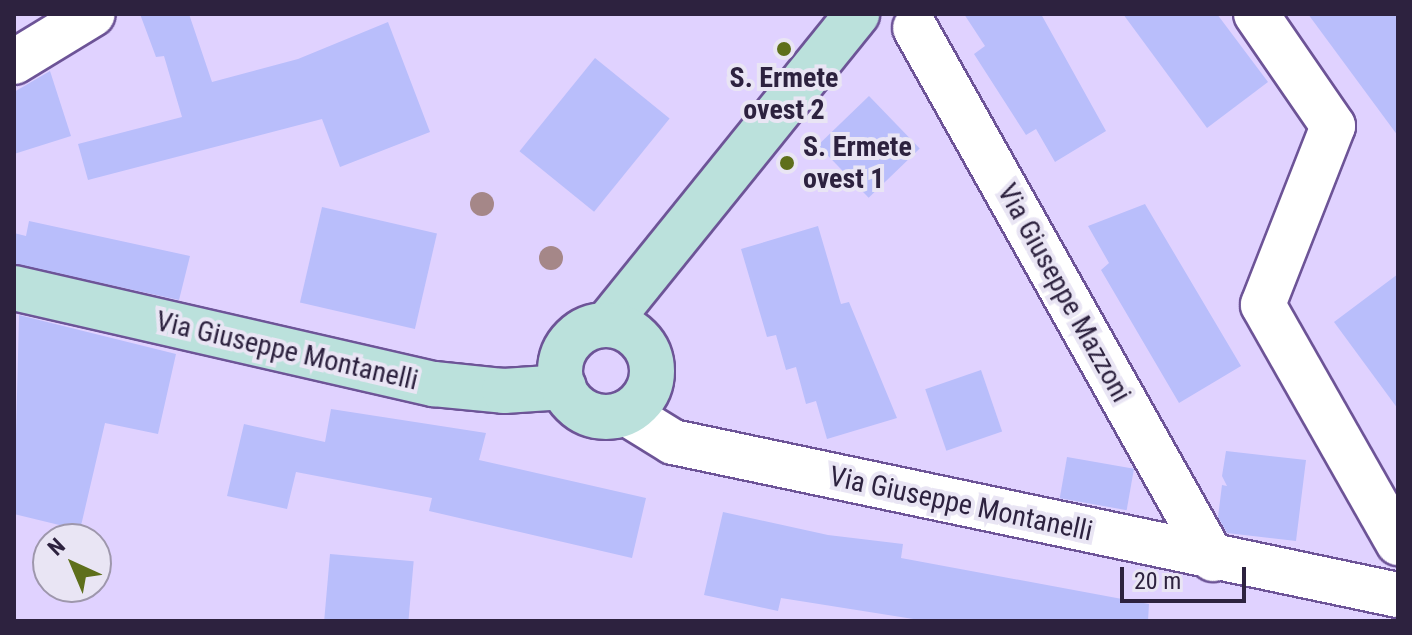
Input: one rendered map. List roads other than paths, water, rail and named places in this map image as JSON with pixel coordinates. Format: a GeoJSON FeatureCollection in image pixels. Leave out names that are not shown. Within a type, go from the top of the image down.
{"type":"FeatureCollection","features":[{"type":"Feature","properties":{"kind":"street"},"geometry":{"type":"LineString","coordinates":[[14,62],[93,14]]}},
{"type":"Feature","properties":{"kind":"street"},"geometry":{"type":"LineString","coordinates":[[608,323],[638,339],[652,366],[647,393],[626,413],[585,411],[564,387],[561,358],[567,344],[578,332],[608,323],[857,14]]}},
{"type":"Feature","properties":{"kind":"street"},"geometry":{"type":"LineString","coordinates":[[1256,14],[1333,126],[1263,305],[1398,543]]}},
{"type":"Feature","properties":{"kind":"street","name":"Via Giuseppe Mazzoni"},"geometry":{"type":"LineString","coordinates":[[915,28],[1213,559]]}},
{"type":"Feature","properties":{"kind":"street","name":"Via Giuseppe Montanelli"},"geometry":{"type":"LineString","coordinates":[[14,288],[434,384],[504,391],[564,387]]}},
{"type":"Feature","properties":{"kind":"street","name":"Via Giuseppe Montanelli"},"geometry":{"type":"LineString","coordinates":[[626,413],[673,442],[1213,559],[1398,595]]}},
{"type":"Feature","properties":{"kind":"place","name":"S. Ermete ovest 2"},"geometry":{"type":"Point","coordinates":[784,49]}},
{"type":"Feature","properties":{"kind":"place","name":"S. Ermete ovest 1"},"geometry":{"type":"Point","coordinates":[787,163]}}]}
